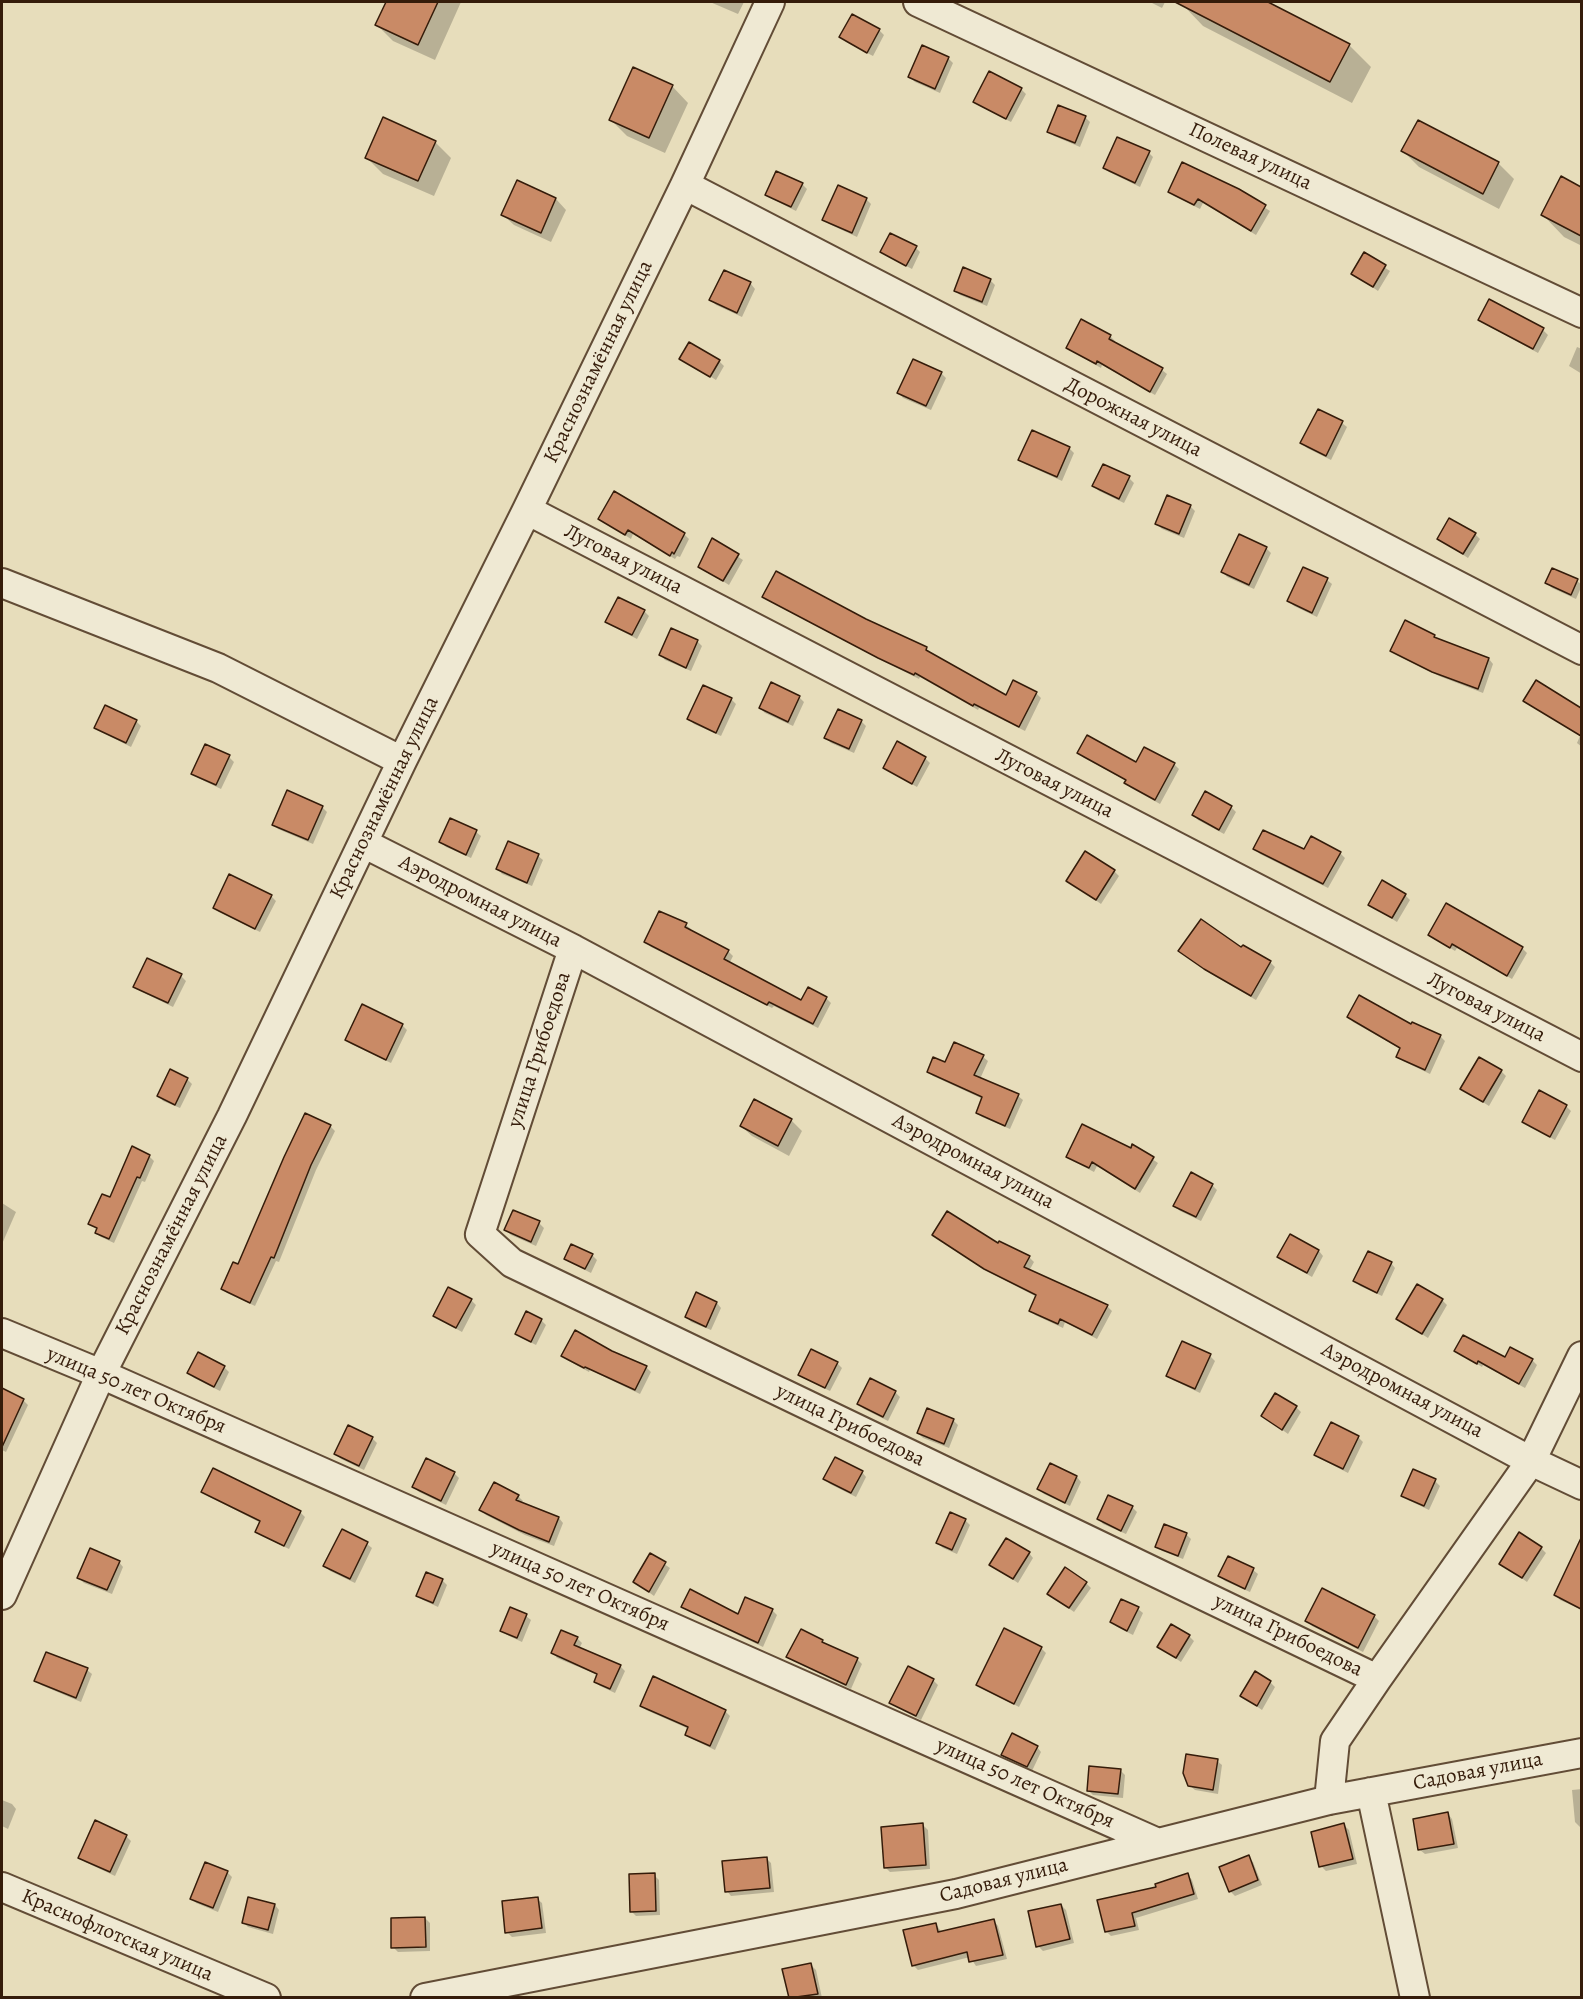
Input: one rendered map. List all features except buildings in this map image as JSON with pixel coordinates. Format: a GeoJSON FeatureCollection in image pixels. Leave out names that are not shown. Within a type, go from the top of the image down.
{"type":"FeatureCollection","features":[{"type":"Feature","properties":{"kind":"street","name":"Краснознамённая улица"},"geometry":{"type":"LineString","coordinates":[[2,1595],[101,1374],[232,1116],[402,761],[685,185],[770,2]]}},
{"type":"Feature","properties":{"kind":"street","name":"Полевая улица"},"geometry":{"type":"LineString","coordinates":[[918,2],[1581,313]]}},
{"type":"Feature","properties":{"kind":"street","name":"Дорожная улица"},"geometry":{"type":"LineString","coordinates":[[685,185],[1581,650]]}},
{"type":"Feature","properties":{"kind":"street","name":"Луговая улица"},"geometry":{"type":"LineString","coordinates":[[527,510],[1581,1058]]}},
{"type":"Feature","properties":{"kind":"street"},"geometry":{"type":"LineString","coordinates":[[2,583],[218,668],[402,761]]}},
{"type":"Feature","properties":{"kind":"street","name":"Аэродромная улица"},"geometry":{"type":"LineString","coordinates":[[363,843],[573,949],[1531,1461],[1581,1485]]}},
{"type":"Feature","properties":{"kind":"street","name":"улица Грибоедова"},"geometry":{"type":"LineString","coordinates":[[573,949],[480,1234],[512,1263],[1377,1679],[1335,1742],[1329,1800]]}},
{"type":"Feature","properties":{"kind":"street","name":"улица 50 лет Октября"},"geometry":{"type":"LineString","coordinates":[[2,1333],[101,1374],[1158,1843]]}},
{"type":"Feature","properties":{"kind":"street"},"geometry":{"type":"LineString","coordinates":[[1377,1679],[1531,1461],[1581,1356]]}},
{"type":"Feature","properties":{"kind":"street","name":"Садовая улица"},"geometry":{"type":"LineString","coordinates":[[433,1997],[956,1894],[1329,1800],[1581,1753]]}},
{"type":"Feature","properties":{"kind":"street"},"geometry":{"type":"LineString","coordinates":[[1371,1792],[1415,1998]]}},
{"type":"Feature","properties":{"kind":"street","name":"Краснофлотская улица"},"geometry":{"type":"LineString","coordinates":[[2,1887],[266,1998]]}}]}
